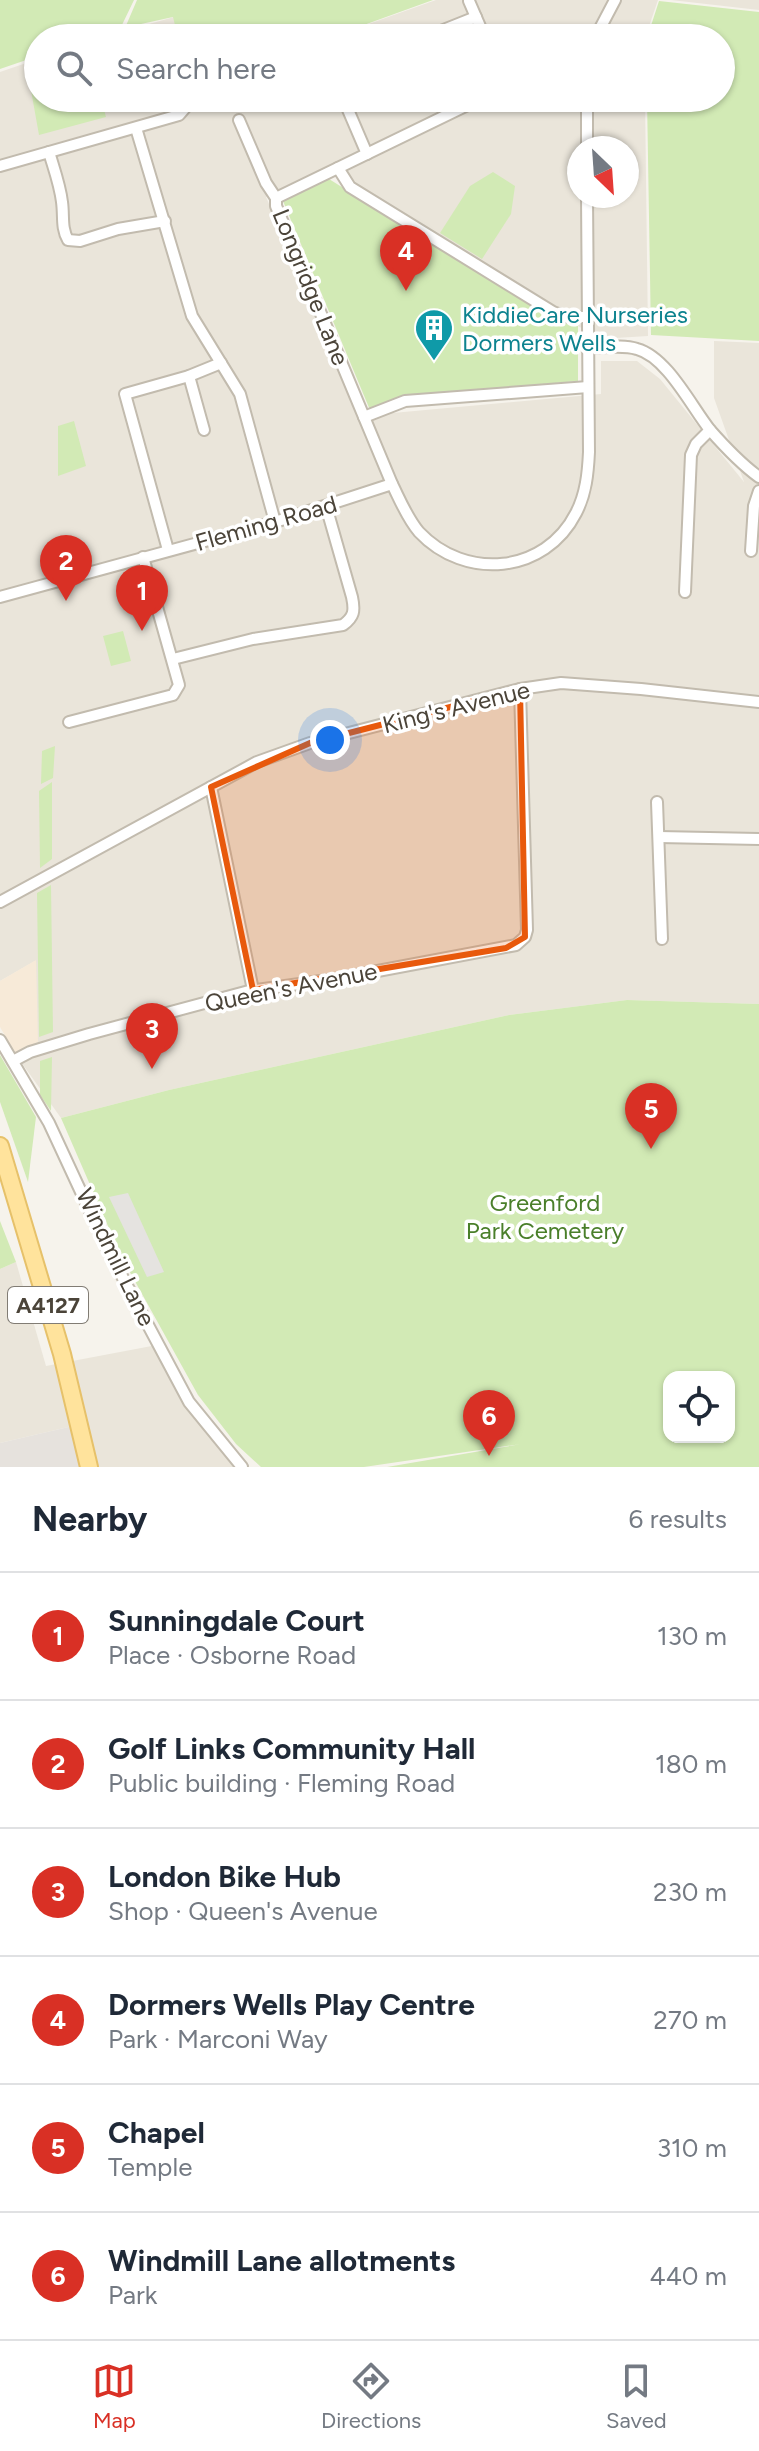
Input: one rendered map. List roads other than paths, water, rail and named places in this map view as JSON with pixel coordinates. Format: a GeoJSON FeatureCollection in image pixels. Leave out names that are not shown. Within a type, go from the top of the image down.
{"type":"FeatureCollection","features":[{"type":"Feature","properties":{"kind":"main road","name":"A4127"},"geometry":{"type":"LineString","coordinates":[[0,1146],[62,1354],[89,1467]]}},
{"type":"Feature","properties":{"kind":"street"},"geometry":{"type":"LineString","coordinates":[[602,24],[615,0]]}},
{"type":"Feature","properties":{"kind":"street"},"geometry":{"type":"LineString","coordinates":[[469,1],[479,24]]}},
{"type":"Feature","properties":{"kind":"street"},"geometry":{"type":"LineString","coordinates":[[458,24],[476,17]]}},
{"type":"Feature","properties":{"kind":"street"},"geometry":{"type":"LineString","coordinates":[[0,166],[182,112]]}},
{"type":"Feature","properties":{"kind":"street"},"geometry":{"type":"LineString","coordinates":[[349,112],[367,154]]}},
{"type":"Feature","properties":{"kind":"street"},"geometry":{"type":"LineString","coordinates":[[276,198],[453,112]]}},
{"type":"Feature","properties":{"kind":"street"},"geometry":{"type":"LineString","coordinates":[[587,112],[587,136]]}},
{"type":"Feature","properties":{"kind":"street","name":"Longridge Lane"},"geometry":{"type":"LineString","coordinates":[[239,120],[266,183],[276,198],[276,206],[392,484],[413,525],[441,550],[470,563],[490,566],[531,557],[557,539],[581,504],[588,468],[587,208]]}},
{"type":"Feature","properties":{"kind":"street"},"geometry":{"type":"LineString","coordinates":[[136,128],[192,316],[240,394],[275,522]]}},
{"type":"Feature","properties":{"kind":"street"},"geometry":{"type":"LineString","coordinates":[[49,152],[59,185],[63,228],[68,240],[80,241],[118,229],[165,221]]}},
{"type":"Feature","properties":{"kind":"street"},"geometry":{"type":"LineString","coordinates":[[338,168],[350,187],[553,312],[567,317],[587,317]]}},
{"type":"Feature","properties":{"kind":"street"},"geometry":{"type":"LineString","coordinates":[[587,348],[634,348],[647,354],[670,375],[710,430],[759,477]]}},
{"type":"Feature","properties":{"kind":"street"},"geometry":{"type":"LineString","coordinates":[[168,550],[125,394],[189,376],[221,363]]}},
{"type":"Feature","properties":{"kind":"street"},"geometry":{"type":"LineString","coordinates":[[189,376],[204,430]]}},
{"type":"Feature","properties":{"kind":"street"},"geometry":{"type":"LineString","coordinates":[[364,417],[405,401],[588,387]]}},
{"type":"Feature","properties":{"kind":"street"},"geometry":{"type":"LineString","coordinates":[[685,592],[691,455],[696,444],[710,430]]}},
{"type":"Feature","properties":{"kind":"street","name":"Fleming Road"},"geometry":{"type":"LineString","coordinates":[[0,597],[275,522],[392,484]]}},
{"type":"Feature","properties":{"kind":"street"},"geometry":{"type":"LineString","coordinates":[[751,551],[754,506],[759,491]]}},
{"type":"Feature","properties":{"kind":"street"},"geometry":{"type":"LineString","coordinates":[[173,659],[253,639],[343,625],[351,619],[355,609],[326,506]]}},
{"type":"Feature","properties":{"kind":"street"},"geometry":{"type":"LineString","coordinates":[[69,722],[173,695],[179,685],[143,557]]}},
{"type":"Feature","properties":{"kind":"street","name":"King's Avenue"},"geometry":{"type":"LineString","coordinates":[[0,902],[257,762],[310,743],[520,689],[561,683],[759,702]]}},
{"type":"Feature","properties":{"kind":"street","name":"Queen's Avenue"},"geometry":{"type":"LineString","coordinates":[[13,1061],[30,1052],[89,1034],[253,990],[335,979],[516,945],[525,937],[528,907],[520,689]]}},
{"type":"Feature","properties":{"kind":"street"},"geometry":{"type":"LineString","coordinates":[[211,787],[253,990]]}},
{"type":"Feature","properties":{"kind":"street"},"geometry":{"type":"LineString","coordinates":[[657,802],[662,939]]}},
{"type":"Feature","properties":{"kind":"street"},"geometry":{"type":"LineString","coordinates":[[659,837],[759,839]]}},
{"type":"Feature","properties":{"kind":"street","name":"Windmill Lane"},"geometry":{"type":"LineString","coordinates":[[0,1040],[49,1123],[107,1248],[189,1402],[242,1467]]}},
{"type":"Feature","properties":{"kind":"place","name":"Dormers Wells Play Centre"},"geometry":{"type":"Point","coordinates":[406,291]}},
{"type":"Feature","properties":{"kind":"place","name":"KiddieCare Nurseries Dormers Wells"},"geometry":{"type":"Point","coordinates":[434,362]}},
{"type":"Feature","properties":{"kind":"place","name":"Golf Links Community Hall"},"geometry":{"type":"Point","coordinates":[66,601]}},
{"type":"Feature","properties":{"kind":"place","name":"Sunningdale Court"},"geometry":{"type":"Point","coordinates":[142,631]}},
{"type":"Feature","properties":{"kind":"place","name":"London Bike Hub"},"geometry":{"type":"Point","coordinates":[152,1069]}},
{"type":"Feature","properties":{"kind":"place","name":"Chapel"},"geometry":{"type":"Point","coordinates":[651,1149]}},
{"type":"Feature","properties":{"kind":"place","name":"Windmill Lane allotments"},"geometry":{"type":"Point","coordinates":[489,1456]}},
{"type":"Feature","properties":{"kind":"park label","name":"Greenford Park Cemetery"},"geometry":{"type":"Point","coordinates":[545,1216]}}]}
